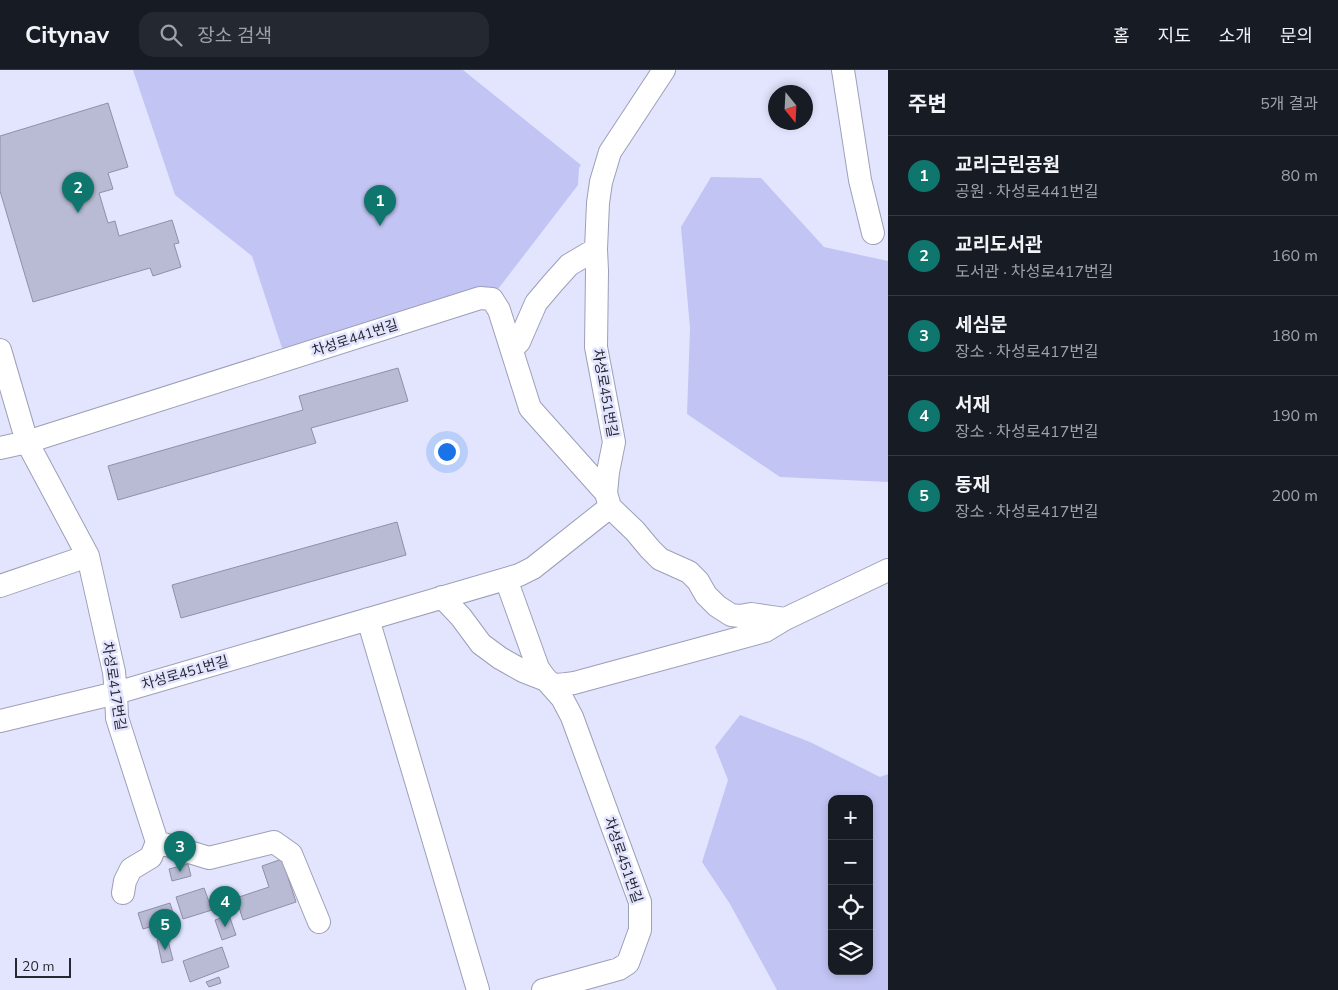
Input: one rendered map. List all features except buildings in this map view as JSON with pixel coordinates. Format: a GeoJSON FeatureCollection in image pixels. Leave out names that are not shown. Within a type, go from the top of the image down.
{"type":"FeatureCollection","features":[{"type":"Feature","properties":{"kind":"street","name":"차성로451번길"},"geometry":{"type":"LineString","coordinates":[[0,722],[116,693],[519,575],[532,568],[608,500],[608,472],[614,442],[596,347],[598,203],[601,182],[610,152],[664,70]]}},
{"type":"Feature","properties":{"kind":"street"},"geometry":{"type":"LineString","coordinates":[[843,70],[860,180],[873,233]]}},
{"type":"Feature","properties":{"kind":"street"},"geometry":{"type":"LineString","coordinates":[[512,349],[519,342],[536,303],[569,265],[596,249]]}},
{"type":"Feature","properties":{"kind":"street","name":"차성로441번길"},"geometry":{"type":"LineString","coordinates":[[0,448],[27,442],[480,298],[492,299],[499,310],[530,408],[650,549],[660,559],[689,572],[698,581],[706,595],[717,606],[731,615],[751,614],[785,619]]}},
{"type":"Feature","properties":{"kind":"street","name":"차성로417번길"},"geometry":{"type":"LineString","coordinates":[[0,350],[27,442],[88,556],[114,672],[117,718],[157,842]]}},
{"type":"Feature","properties":{"kind":"street"},"geometry":{"type":"LineString","coordinates":[[0,411],[27,442]]}},
{"type":"Feature","properties":{"kind":"street"},"geometry":{"type":"LineString","coordinates":[[0,586],[88,556]]}},
{"type":"Feature","properties":{"kind":"street","name":"차성로451번길"},"geometry":{"type":"LineString","coordinates":[[442,597],[461,617],[481,644],[522,671],[556,686],[574,683],[765,631],[785,619],[888,570]]}},
{"type":"Feature","properties":{"kind":"street","name":"차성로451번길"},"geometry":{"type":"LineString","coordinates":[[506,579],[538,668],[562,698],[572,717],[640,902],[640,930],[628,962],[619,969],[543,990]]}},
{"type":"Feature","properties":{"kind":"street"},"geometry":{"type":"LineString","coordinates":[[368,619],[478,990]]}},
{"type":"Feature","properties":{"kind":"street"},"geometry":{"type":"LineString","coordinates":[[122,893],[125,881],[131,870],[151,857],[157,842],[209,858],[252,854],[274,842],[291,854],[319,922]]}},
{"type":"Feature","properties":{"kind":"shaded area"},"geometry":{"type":"Polygon","coordinates":[[[133,70],[463,70],[581,165],[579,168],[578,185],[495,293],[490,290],[474,288],[283,351],[252,256],[175,195],[133,70]]]}},
{"type":"Feature","properties":{"kind":"shaded area"},"geometry":{"type":"Polygon","coordinates":[[[711,177],[761,178],[824,247],[888,261],[888,482],[780,477],[687,414],[690,328],[681,227],[711,177]]]}},
{"type":"Feature","properties":{"kind":"shaded area"},"geometry":{"type":"Polygon","coordinates":[[[740,715],[810,742],[880,777],[888,774],[888,990],[777,990],[730,904],[702,862],[728,780],[715,747],[740,715]]]}},
{"type":"Feature","properties":{"kind":"place","name":"교리도서관"},"geometry":{"type":"Point","coordinates":[78,213]}},
{"type":"Feature","properties":{"kind":"place","name":"교리근린공원"},"geometry":{"type":"Point","coordinates":[380,226]}},
{"type":"Feature","properties":{"kind":"place","name":"세심문"},"geometry":{"type":"Point","coordinates":[180,872]}},
{"type":"Feature","properties":{"kind":"place","name":"서재"},"geometry":{"type":"Point","coordinates":[225,927]}},
{"type":"Feature","properties":{"kind":"place","name":"동재"},"geometry":{"type":"Point","coordinates":[165,950]}}]}
